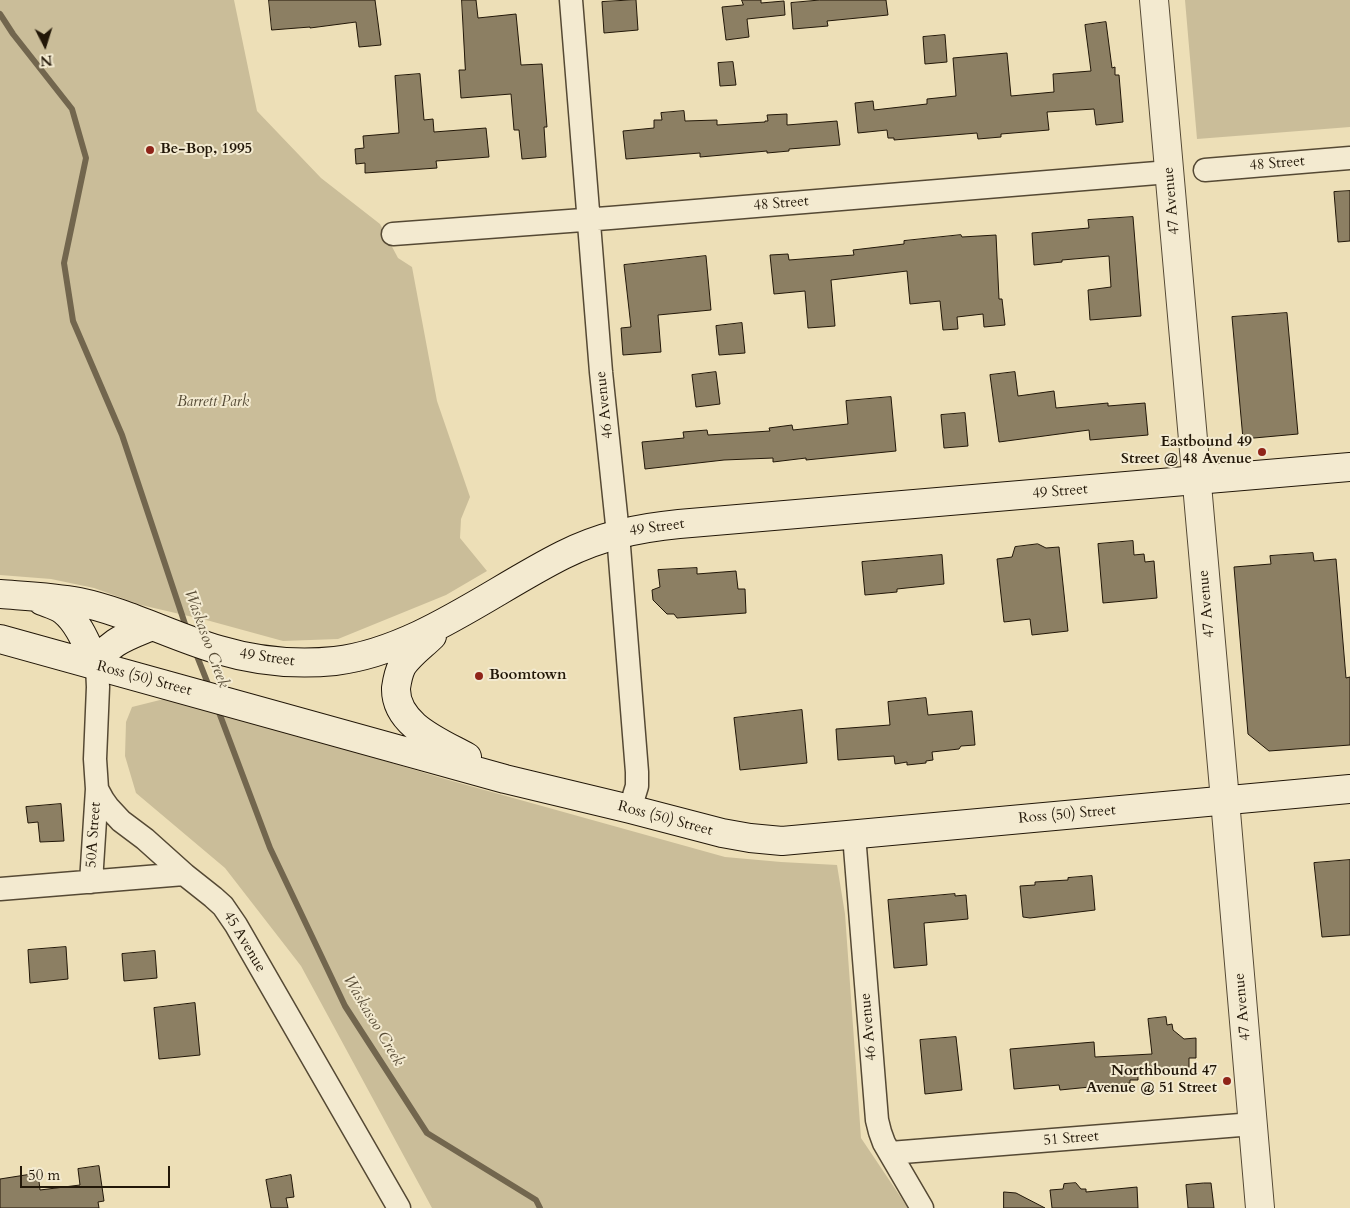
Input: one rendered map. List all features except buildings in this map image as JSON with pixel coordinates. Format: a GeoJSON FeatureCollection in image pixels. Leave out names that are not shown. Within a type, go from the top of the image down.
{"type":"FeatureCollection","features":[{"type":"Feature","properties":{"kind":"main road","name":"47 Avenue"},"geometry":{"type":"LineString","coordinates":[[1154,0],[1260,1208]]}},
{"type":"Feature","properties":{"kind":"main road","name":"49 Street"},"geometry":{"type":"LineString","coordinates":[[12,595],[80,602],[218,650],[252,658],[293,663],[336,660],[381,650],[402,643],[452,618],[565,554],[618,534],[650,527],[1350,468]]}},
{"type":"Feature","properties":{"kind":"main road"},"geometry":{"type":"LineString","coordinates":[[12,595],[56,606],[64,612],[76,625],[97,666]]}},
{"type":"Feature","properties":{"kind":"main road"},"geometry":{"type":"LineString","coordinates":[[452,618],[402,666],[396,684],[399,703],[410,722],[420,730],[505,778]]}},
{"type":"Feature","properties":{"kind":"main road"},"geometry":{"type":"LineString","coordinates":[[97,666],[103,652],[108,648],[152,626]]}},
{"type":"Feature","properties":{"kind":"main road","name":"Ross (50) Street"},"geometry":{"type":"LineString","coordinates":[[0,639],[505,778],[722,833],[750,838],[782,840],[854,835],[1350,789]]}},
{"type":"Feature","properties":{"kind":"street","name":"46 Avenue"},"geometry":{"type":"LineString","coordinates":[[571,0],[601,372],[618,534],[636,772],[637,786],[630,809]]}},
{"type":"Feature","properties":{"kind":"street","name":"48 Street"},"geometry":{"type":"LineString","coordinates":[[1205,170],[1350,158]]}},
{"type":"Feature","properties":{"kind":"street","name":"48 Street"},"geometry":{"type":"LineString","coordinates":[[393,234],[1169,172]]}},
{"type":"Feature","properties":{"kind":"street"},"geometry":{"type":"LineString","coordinates":[[97,666],[97,789]]}},
{"type":"Feature","properties":{"kind":"street","name":"45 Avenue"},"geometry":{"type":"LineString","coordinates":[[97,789],[114,814],[213,897],[230,915],[399,1208]]}},
{"type":"Feature","properties":{"kind":"street","name":"50A Street"},"geometry":{"type":"LineString","coordinates":[[91,882],[97,789]]}},
{"type":"Feature","properties":{"kind":"street","name":"46 Avenue"},"geometry":{"type":"LineString","coordinates":[[854,835],[877,1120],[880,1132],[890,1153],[922,1208]]}},
{"type":"Feature","properties":{"kind":"street","name":"50A Street"},"geometry":{"type":"LineString","coordinates":[[0,889],[184,874]]}},
{"type":"Feature","properties":{"kind":"street","name":"51 Street"},"geometry":{"type":"LineString","coordinates":[[890,1153],[1253,1124]]}},
{"type":"Feature","properties":{"kind":"green space","name":"Barrett Park"},"geometry":{"type":"Polygon","coordinates":[[[0,0],[234,0],[257,111],[321,178],[380,224],[398,258],[412,267],[437,401],[470,497],[461,519],[460,538],[487,571],[446,595],[338,639],[283,641],[141,605],[94,588],[51,579],[0,575],[0,0]]]}},
{"type":"Feature","properties":{"kind":"green space"},"geometry":{"type":"Polygon","coordinates":[[[1185,0],[1350,0],[1350,127],[1197,139],[1185,0]]]}},
{"type":"Feature","properties":{"kind":"green space"},"geometry":{"type":"Polygon","coordinates":[[[172,697],[445,779],[725,857],[837,865],[845,914],[861,1138],[908,1208],[432,1208],[301,966],[225,868],[136,793],[125,756],[126,722],[132,707],[172,697]]]}},
{"type":"Feature","properties":{"kind":"waterway","name":"Waskasoo Creek"},"geometry":{"type":"LineString","coordinates":[[0,14],[13,34],[72,109],[86,158],[64,263],[73,321],[122,435],[187,630]]}},
{"type":"Feature","properties":{"kind":"waterway","name":"Waskasoo Creek"},"geometry":{"type":"LineString","coordinates":[[195,651],[210,689]]}},
{"type":"Feature","properties":{"kind":"waterway","name":"Waskasoo Creek"},"geometry":{"type":"LineString","coordinates":[[217,707],[270,848],[345,1006],[427,1133],[536,1200],[540,1208]]}},
{"type":"Feature","properties":{"kind":"place","name":"Be-Bop, 1995"},"geometry":{"type":"Point","coordinates":[150,150]}},
{"type":"Feature","properties":{"kind":"place","name":"Eastbound 49 Street @ 48 Avenue"},"geometry":{"type":"Point","coordinates":[1262,452]}},
{"type":"Feature","properties":{"kind":"place","name":"Boomtown"},"geometry":{"type":"Point","coordinates":[479,676]}},
{"type":"Feature","properties":{"kind":"place","name":"Northbound 47 Avenue @ 51 Street"},"geometry":{"type":"Point","coordinates":[1227,1081]}}]}
